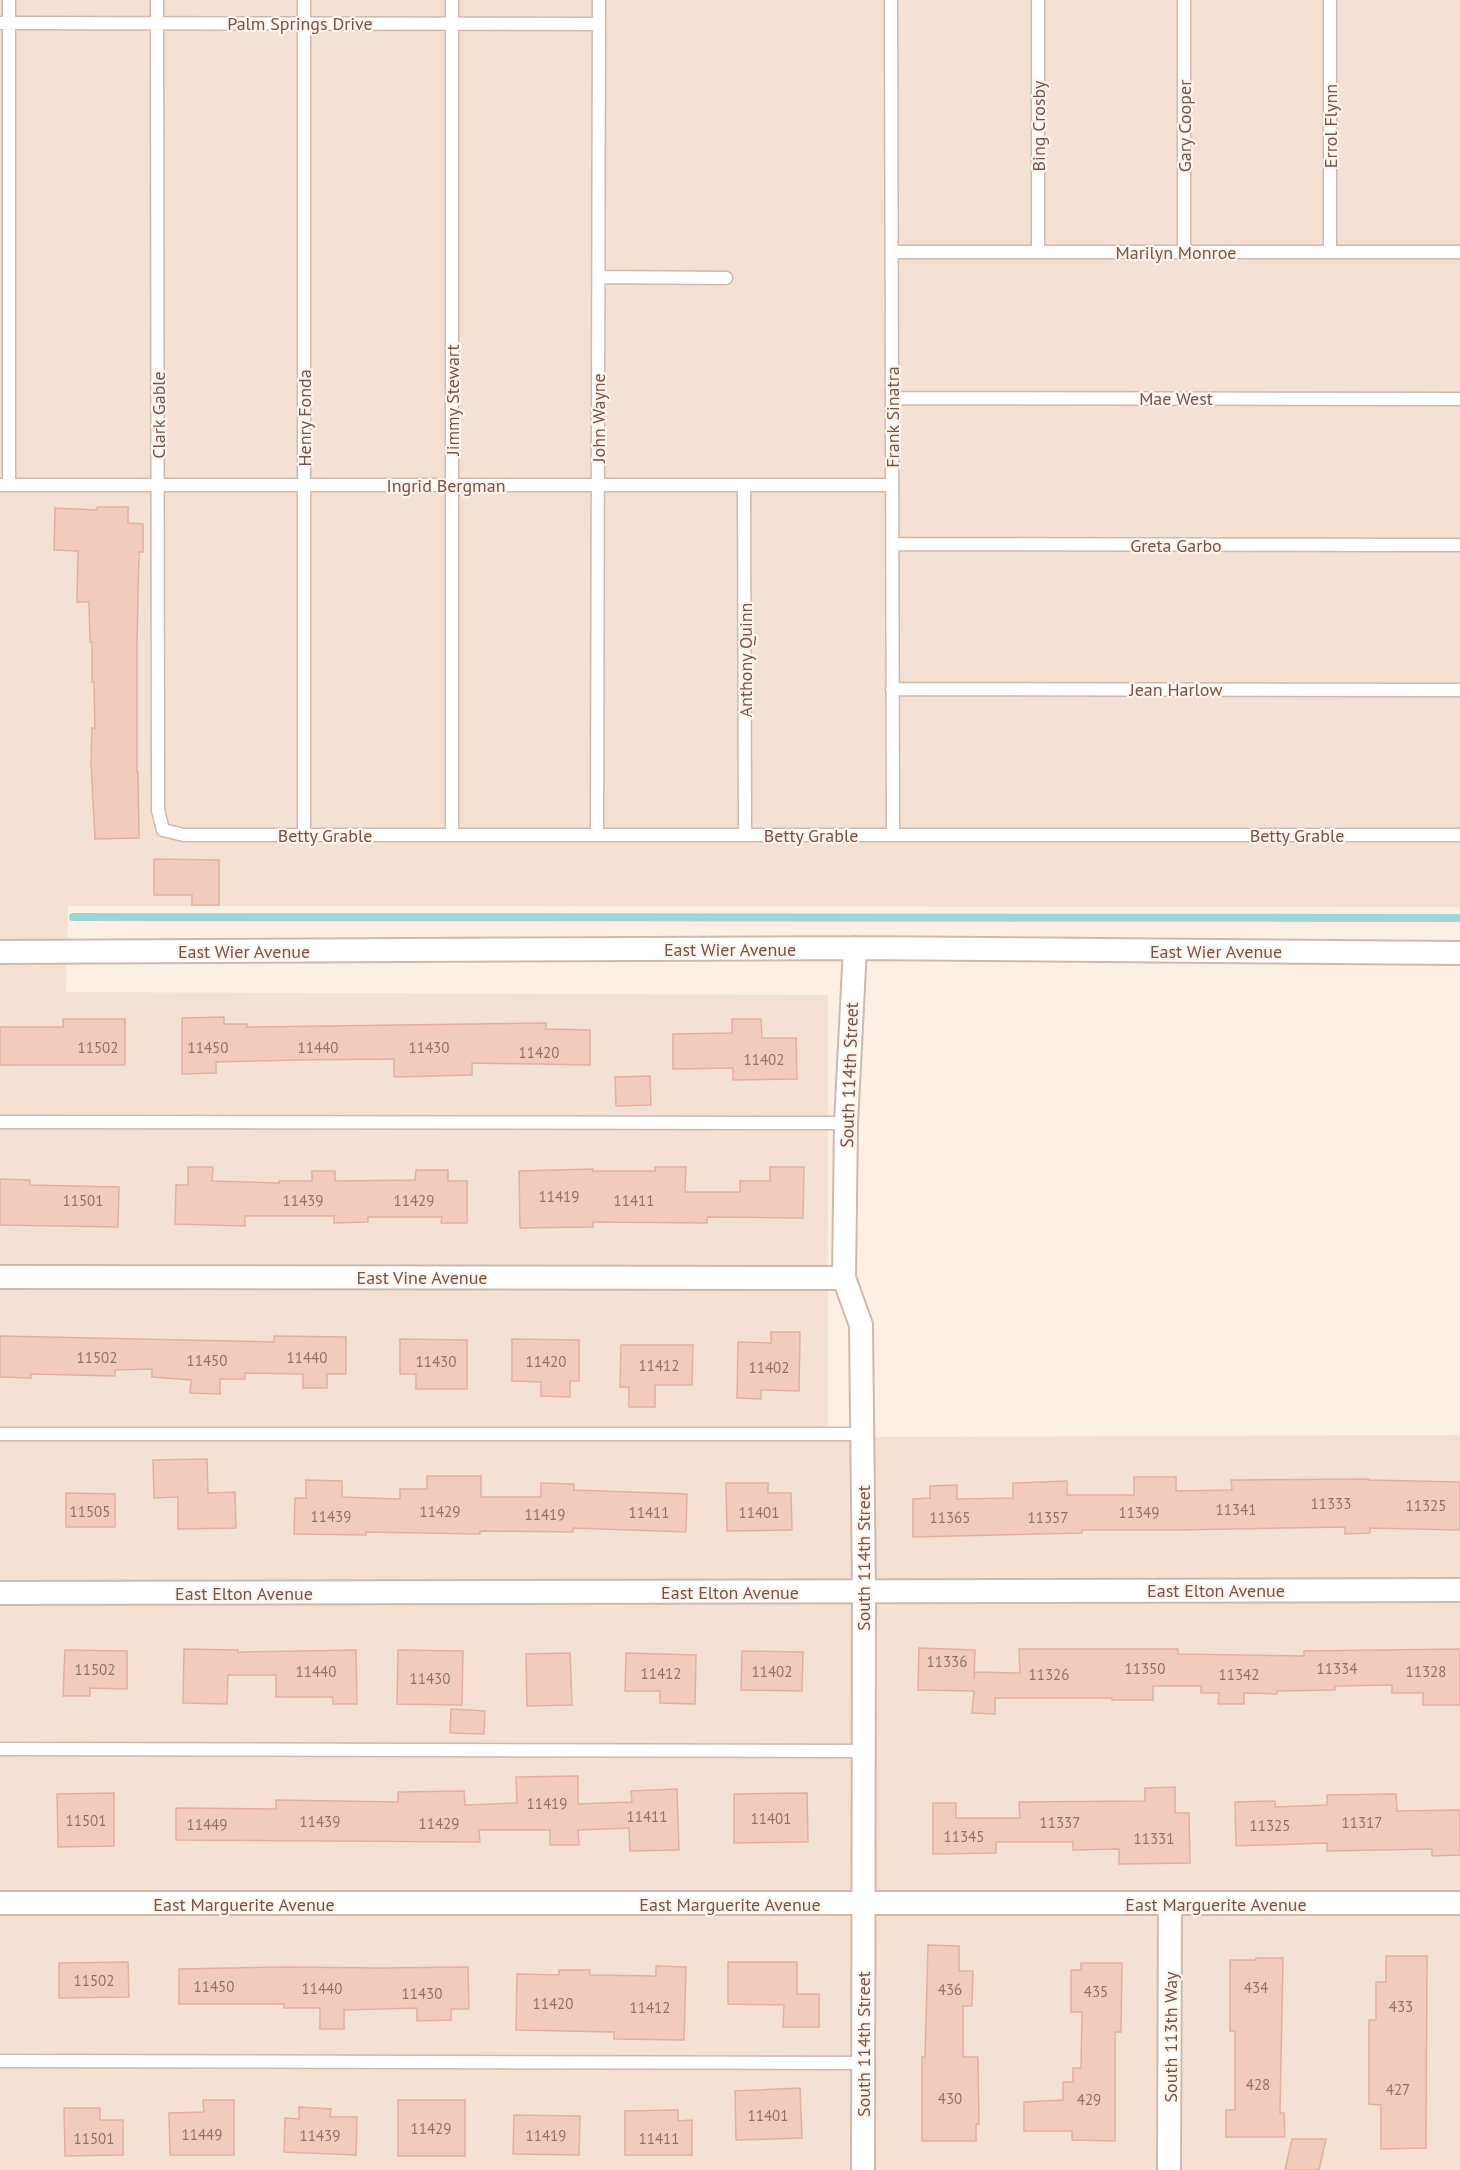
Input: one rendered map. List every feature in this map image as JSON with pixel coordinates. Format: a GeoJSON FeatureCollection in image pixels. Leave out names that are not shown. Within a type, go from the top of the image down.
{"type":"FeatureCollection","features":[{"type":"Feature","properties":{"kind":"street","name":"East Wier Avenue"},"geometry":{"type":"LineString","coordinates":[[0,952],[855,948],[1460,953]]}},
{"type":"Feature","properties":{"kind":"street","name":"South 114th Street"},"geometry":{"type":"LineString","coordinates":[[855,948],[846,1123],[844,1278],[861,1324],[864,1592],[863,2170]]}},
{"type":"Feature","properties":{"kind":"street","name":"East Vine Avenue"},"geometry":{"type":"LineString","coordinates":[[0,1277],[844,1278]]}},
{"type":"Feature","properties":{"kind":"street","name":"East Elton Avenue"},"geometry":{"type":"LineString","coordinates":[[0,1593],[1460,1590]]}},
{"type":"Feature","properties":{"kind":"street","name":"East Marguerite Avenue"},"geometry":{"type":"LineString","coordinates":[[0,1904],[1460,1904]]}},
{"type":"Feature","properties":{"kind":"street","name":"South 113th Way"},"geometry":{"type":"LineString","coordinates":[[1169,2170],[1170,1904]]}},
{"type":"Feature","properties":{"kind":"lane"},"geometry":{"type":"LineString","coordinates":[[5,485],[5,23],[9,0]]}},
{"type":"Feature","properties":{"kind":"lane","name":"Clark Gable"},"geometry":{"type":"LineString","coordinates":[[157,0],[158,810],[163,830]]}},
{"type":"Feature","properties":{"kind":"lane","name":"Henry Fonda"},"geometry":{"type":"LineString","coordinates":[[304,0],[304,835]]}},
{"type":"Feature","properties":{"kind":"lane","name":"Jimmy Stewart"},"geometry":{"type":"LineString","coordinates":[[452,0],[452,835]]}},
{"type":"Feature","properties":{"kind":"lane","name":"John Wayne"},"geometry":{"type":"LineString","coordinates":[[597,835],[599,0]]}},
{"type":"Feature","properties":{"kind":"lane","name":"Frank Sinatra"},"geometry":{"type":"LineString","coordinates":[[891,0],[892,835]]}},
{"type":"Feature","properties":{"kind":"lane","name":"Bing Crosby"},"geometry":{"type":"LineString","coordinates":[[1038,0],[1038,252]]}},
{"type":"Feature","properties":{"kind":"lane","name":"Gary Cooper"},"geometry":{"type":"LineString","coordinates":[[1184,0],[1184,252]]}},
{"type":"Feature","properties":{"kind":"lane","name":"Errol Flynn"},"geometry":{"type":"LineString","coordinates":[[1330,0],[1330,252]]}},
{"type":"Feature","properties":{"kind":"lane","name":"Palm Springs Drive"},"geometry":{"type":"LineString","coordinates":[[5,23],[599,24]]}},
{"type":"Feature","properties":{"kind":"lane","name":"Marilyn Monroe"},"geometry":{"type":"LineString","coordinates":[[892,252],[1460,252]]}},
{"type":"Feature","properties":{"kind":"lane"},"geometry":{"type":"LineString","coordinates":[[598,277],[726,278]]}},
{"type":"Feature","properties":{"kind":"lane","name":"Mae West"},"geometry":{"type":"LineString","coordinates":[[892,398],[1460,399]]}},
{"type":"Feature","properties":{"kind":"lane","name":"Ingrid Bergman"},"geometry":{"type":"LineString","coordinates":[[5,485],[892,485]]}},
{"type":"Feature","properties":{"kind":"lane","name":"Anthony Quinn"},"geometry":{"type":"LineString","coordinates":[[744,485],[745,835]]}},
{"type":"Feature","properties":{"kind":"lane","name":"Greta Garbo"},"geometry":{"type":"LineString","coordinates":[[892,544],[1460,545]]}},
{"type":"Feature","properties":{"kind":"lane","name":"Jean Harlow"},"geometry":{"type":"LineString","coordinates":[[892,689],[1460,690]]}},
{"type":"Feature","properties":{"kind":"lane","name":"Betty Grable"},"geometry":{"type":"LineString","coordinates":[[163,830],[184,835],[1460,835]]}},
{"type":"Feature","properties":{"kind":"lane"},"geometry":{"type":"LineString","coordinates":[[0,1122],[846,1123]]}},
{"type":"Feature","properties":{"kind":"lane"},"geometry":{"type":"LineString","coordinates":[[0,1434],[862,1434]]}},
{"type":"Feature","properties":{"kind":"lane"},"geometry":{"type":"LineString","coordinates":[[0,1749],[864,1751]]}},
{"type":"Feature","properties":{"kind":"lane"},"geometry":{"type":"LineString","coordinates":[[0,2061],[863,2063]]}},
{"type":"Feature","properties":{"kind":"shaded area"},"geometry":{"type":"Polygon","coordinates":[[[0,0],[1460,0],[1460,907],[68,906],[66,992],[828,995],[828,1437],[1460,1435],[1460,2170],[0,2170],[0,0]]]}},
{"type":"Feature","properties":{"kind":"building"},"geometry":{"type":"Polygon","coordinates":[[[97,507],[128,507],[128,523],[143,524],[143,552],[139,552],[137,641],[139,838],[95,839],[91,763],[92,728],[95,728],[94,682],[92,682],[89,602],[77,602],[78,551],[54,550],[55,508],[97,510],[97,507]]]}},
{"type":"Feature","properties":{"kind":"building"},"geometry":{"type":"Polygon","coordinates":[[[154,859],[219,860],[219,905],[192,905],[192,895],[154,895],[154,859]]]}},
{"type":"Feature","properties":{"kind":"building"},"geometry":{"type":"Polygon","coordinates":[[[224,1017],[224,1024],[247,1024],[247,1027],[546,1023],[546,1029],[590,1030],[590,1065],[472,1063],[472,1075],[394,1077],[394,1059],[298,1060],[216,1062],[216,1073],[182,1074],[182,1018],[224,1017]]]}},
{"type":"Feature","properties":{"kind":"building"},"geometry":{"type":"Polygon","coordinates":[[[63,1019],[125,1019],[125,1065],[0,1065],[0,1027],[63,1027],[63,1019]]]}},
{"type":"Feature","properties":{"kind":"building"},"geometry":{"type":"Polygon","coordinates":[[[732,1019],[761,1019],[762,1038],[796,1038],[797,1079],[733,1080],[733,1068],[673,1069],[673,1034],[732,1033],[732,1019]]]}},
{"type":"Feature","properties":{"kind":"building"},"geometry":{"type":"Polygon","coordinates":[[[650,1076],[651,1105],[616,1106],[615,1077],[650,1076]]]}},
{"type":"Feature","properties":{"kind":"building"},"geometry":{"type":"Polygon","coordinates":[[[188,1167],[213,1167],[212,1181],[279,1183],[279,1181],[312,1181],[312,1171],[335,1171],[335,1181],[415,1180],[416,1170],[448,1170],[448,1181],[467,1181],[467,1223],[441,1223],[442,1217],[368,1217],[368,1222],[334,1223],[334,1216],[245,1216],[245,1226],[175,1224],[176,1185],[188,1185],[188,1167]]]}},
{"type":"Feature","properties":{"kind":"building"},"geometry":{"type":"Polygon","coordinates":[[[655,1167],[686,1167],[685,1192],[740,1192],[740,1181],[770,1181],[770,1167],[804,1167],[803,1218],[707,1217],[707,1223],[593,1222],[593,1227],[520,1228],[519,1171],[593,1169],[593,1171],[655,1171],[655,1167]]]}},
{"type":"Feature","properties":{"kind":"building"},"geometry":{"type":"Polygon","coordinates":[[[0,1179],[30,1180],[30,1185],[119,1187],[118,1227],[0,1225],[0,1179]]]}},
{"type":"Feature","properties":{"kind":"building"},"geometry":{"type":"Polygon","coordinates":[[[771,1332],[800,1332],[799,1391],[761,1390],[761,1399],[737,1398],[738,1342],[771,1343],[771,1332]]]}},
{"type":"Feature","properties":{"kind":"building"},"geometry":{"type":"Polygon","coordinates":[[[0,1336],[274,1342],[274,1336],[346,1337],[346,1374],[327,1374],[327,1388],[303,1388],[303,1374],[245,1373],[245,1379],[220,1379],[220,1394],[190,1393],[191,1380],[152,1377],[152,1369],[115,1370],[115,1376],[31,1374],[31,1378],[0,1377],[0,1336]]]}},
{"type":"Feature","properties":{"kind":"building"},"geometry":{"type":"Polygon","coordinates":[[[400,1339],[467,1340],[467,1389],[416,1389],[416,1374],[400,1374],[400,1339]]]}},
{"type":"Feature","properties":{"kind":"building"},"geometry":{"type":"Polygon","coordinates":[[[512,1339],[579,1340],[579,1381],[570,1381],[570,1397],[541,1396],[541,1382],[512,1381],[512,1339]]]}},
{"type":"Feature","properties":{"kind":"building"},"geometry":{"type":"Polygon","coordinates":[[[621,1345],[693,1345],[692,1385],[655,1385],[655,1407],[629,1407],[629,1387],[620,1387],[621,1345]]]}},
{"type":"Feature","properties":{"kind":"building"},"geometry":{"type":"Polygon","coordinates":[[[207,1459],[208,1493],[235,1492],[236,1528],[178,1529],[178,1497],[154,1498],[153,1460],[207,1459]]]}},
{"type":"Feature","properties":{"kind":"building"},"geometry":{"type":"Polygon","coordinates":[[[427,1476],[481,1476],[481,1497],[541,1497],[541,1483],[574,1484],[574,1490],[687,1494],[686,1532],[573,1528],[573,1532],[480,1531],[480,1534],[366,1532],[366,1535],[294,1534],[295,1498],[306,1498],[306,1480],[342,1481],[342,1497],[400,1499],[400,1489],[427,1489],[427,1476]]]}},
{"type":"Feature","properties":{"kind":"building"},"geometry":{"type":"Polygon","coordinates":[[[1134,1477],[1176,1477],[1176,1491],[1232,1490],[1231,1480],[1369,1479],[1460,1482],[1460,1530],[1370,1528],[1370,1533],[1345,1534],[1345,1527],[1082,1530],[1082,1533],[913,1537],[913,1499],[930,1498],[930,1486],[957,1485],[957,1499],[1013,1498],[1013,1483],[1067,1481],[1067,1495],[1134,1495],[1134,1477]]]}},
{"type":"Feature","properties":{"kind":"building"},"geometry":{"type":"Polygon","coordinates":[[[726,1483],[768,1483],[768,1493],[791,1493],[792,1530],[727,1531],[726,1483]]]}},
{"type":"Feature","properties":{"kind":"building"},"geometry":{"type":"Polygon","coordinates":[[[66,1493],[115,1494],[115,1527],[66,1527],[66,1493]]]}},
{"type":"Feature","properties":{"kind":"building"},"geometry":{"type":"Polygon","coordinates":[[[919,1648],[975,1650],[974,1679],[975,1672],[1020,1673],[1019,1649],[1178,1649],[1178,1654],[1304,1656],[1304,1651],[1460,1649],[1460,1705],[1423,1705],[1423,1693],[1392,1693],[1392,1685],[1335,1686],[1335,1690],[1277,1691],[1277,1694],[1244,1693],[1244,1704],[1218,1704],[1219,1693],[1201,1693],[1201,1686],[1153,1686],[1153,1700],[995,1698],[995,1714],[972,1713],[974,1691],[918,1690],[919,1648]]]}},
{"type":"Feature","properties":{"kind":"building"},"geometry":{"type":"Polygon","coordinates":[[[184,1649],[238,1650],[238,1652],[356,1650],[357,1704],[333,1704],[333,1697],[276,1697],[276,1675],[228,1675],[227,1704],[183,1703],[184,1649]]]}},
{"type":"Feature","properties":{"kind":"building"},"geometry":{"type":"Polygon","coordinates":[[[65,1650],[127,1651],[127,1689],[90,1688],[90,1696],[63,1696],[65,1650]]]}},
{"type":"Feature","properties":{"kind":"building"},"geometry":{"type":"Polygon","coordinates":[[[398,1650],[463,1651],[462,1705],[397,1704],[398,1650]]]}},
{"type":"Feature","properties":{"kind":"building"},"geometry":{"type":"Polygon","coordinates":[[[742,1651],[803,1652],[802,1691],[741,1690],[742,1651]]]}},
{"type":"Feature","properties":{"kind":"building"},"geometry":{"type":"Polygon","coordinates":[[[570,1653],[572,1705],[527,1706],[526,1654],[570,1653]]]}},
{"type":"Feature","properties":{"kind":"building"},"geometry":{"type":"Polygon","coordinates":[[[626,1653],[696,1655],[695,1704],[660,1703],[660,1691],[625,1691],[626,1653]]]}},
{"type":"Feature","properties":{"kind":"building"},"geometry":{"type":"Polygon","coordinates":[[[451,1709],[485,1711],[484,1734],[450,1733],[451,1709]]]}},
{"type":"Feature","properties":{"kind":"building"},"geometry":{"type":"Polygon","coordinates":[[[578,1776],[578,1804],[632,1802],[631,1791],[677,1789],[679,1850],[630,1851],[629,1828],[578,1830],[579,1845],[550,1845],[550,1830],[479,1830],[480,1842],[176,1840],[176,1808],[276,1809],[276,1800],[398,1802],[398,1792],[464,1791],[465,1805],[517,1803],[516,1777],[578,1776]]]}},
{"type":"Feature","properties":{"kind":"building"},"geometry":{"type":"Polygon","coordinates":[[[1175,1787],[1175,1813],[1189,1813],[1190,1863],[1119,1864],[1119,1849],[1073,1850],[1073,1842],[996,1842],[996,1853],[933,1854],[933,1803],[956,1803],[956,1818],[1020,1818],[1019,1802],[1145,1801],[1145,1788],[1175,1787]]]}},
{"type":"Feature","properties":{"kind":"building"},"geometry":{"type":"Polygon","coordinates":[[[114,1793],[114,1846],[58,1847],[57,1794],[114,1793]]]}},
{"type":"Feature","properties":{"kind":"building"},"geometry":{"type":"Polygon","coordinates":[[[807,1793],[808,1842],[734,1843],[734,1794],[807,1793]]]}},
{"type":"Feature","properties":{"kind":"building"},"geometry":{"type":"Polygon","coordinates":[[[1396,1794],[1397,1811],[1460,1810],[1460,1855],[1432,1856],[1432,1849],[1327,1851],[1327,1843],[1236,1846],[1235,1802],[1275,1801],[1275,1807],[1327,1805],[1327,1795],[1396,1794]]]}},
{"type":"Feature","properties":{"kind":"building"},"geometry":{"type":"Polygon","coordinates":[[[928,1945],[959,1946],[959,1971],[973,1971],[972,2006],[963,2006],[963,2057],[978,2057],[979,2124],[976,2124],[976,2141],[922,2141],[922,2057],[925,2057],[928,1945]]]}},
{"type":"Feature","properties":{"kind":"building"},"geometry":{"type":"Polygon","coordinates":[[[1386,1956],[1427,1956],[1426,2148],[1381,2149],[1381,2105],[1369,2104],[1369,2020],[1376,2020],[1376,1982],[1386,1982],[1386,1956]]]}},
{"type":"Feature","properties":{"kind":"building"},"geometry":{"type":"Polygon","coordinates":[[[1256,1958],[1283,1958],[1280,2113],[1284,2113],[1285,2137],[1226,2137],[1226,2110],[1235,2110],[1235,2031],[1230,2031],[1230,1960],[1256,1960],[1256,1958]]]}},
{"type":"Feature","properties":{"kind":"building"},"geometry":{"type":"Polygon","coordinates":[[[128,1962],[129,1997],[59,1998],[59,1963],[128,1962]]]}},
{"type":"Feature","properties":{"kind":"building"},"geometry":{"type":"Polygon","coordinates":[[[728,1962],[797,1962],[797,1994],[819,1994],[819,2027],[783,2027],[784,2005],[728,2004],[728,1962]]]}},
{"type":"Feature","properties":{"kind":"building"},"geometry":{"type":"Polygon","coordinates":[[[1081,1963],[1122,1963],[1121,2032],[1115,2032],[1115,2141],[1072,2140],[1072,2131],[1024,2131],[1024,2102],[1063,2100],[1063,2082],[1073,2082],[1073,2068],[1081,2068],[1082,2012],[1071,2012],[1071,1970],[1081,1970],[1081,1963]]]}},
{"type":"Feature","properties":{"kind":"building"},"geometry":{"type":"Polygon","coordinates":[[[656,1966],[686,1967],[684,2040],[614,2039],[614,2032],[516,2030],[517,1974],[559,1975],[559,1970],[590,1970],[590,1975],[656,1976],[656,1966]]]}},
{"type":"Feature","properties":{"kind":"building"},"geometry":{"type":"Polygon","coordinates":[[[468,1967],[469,2009],[451,2009],[451,2020],[417,2021],[417,2008],[344,2010],[344,2029],[320,2029],[320,2008],[284,2008],[284,2004],[179,2004],[179,1969],[468,1967]]]}},
{"type":"Feature","properties":{"kind":"building"},"geometry":{"type":"Polygon","coordinates":[[[800,2088],[802,2138],[736,2140],[735,2091],[800,2088]]]}},
{"type":"Feature","properties":{"kind":"building"},"geometry":{"type":"Polygon","coordinates":[[[203,2100],[234,2100],[234,2155],[170,2155],[169,2113],[204,2112],[203,2100]]]}},
{"type":"Feature","properties":{"kind":"building"},"geometry":{"type":"Polygon","coordinates":[[[398,2100],[465,2100],[465,2156],[398,2156],[398,2100]]]}},
{"type":"Feature","properties":{"kind":"building"},"geometry":{"type":"Polygon","coordinates":[[[299,2107],[331,2109],[330,2117],[357,2117],[356,2155],[284,2152],[285,2118],[299,2119],[299,2107]]]}},
{"type":"Feature","properties":{"kind":"building"},"geometry":{"type":"Polygon","coordinates":[[[64,2108],[100,2108],[100,2120],[123,2120],[123,2155],[65,2156],[64,2108]]]}},
{"type":"Feature","properties":{"kind":"building"},"geometry":{"type":"Polygon","coordinates":[[[678,2110],[678,2121],[692,2120],[692,2155],[625,2155],[625,2111],[678,2110]]]}},
{"type":"Feature","properties":{"kind":"building"},"geometry":{"type":"Polygon","coordinates":[[[514,2115],[580,2116],[579,2155],[513,2154],[514,2115]]]}},
{"type":"Feature","properties":{"kind":"building"},"geometry":{"type":"Polygon","coordinates":[[[1292,2139],[1326,2139],[1319,2170],[1285,2170],[1292,2139]]]}},
{"type":"Feature","properties":{"kind":"waterway"},"geometry":{"type":"LineString","coordinates":[[73,917],[1460,918]]}}]}
